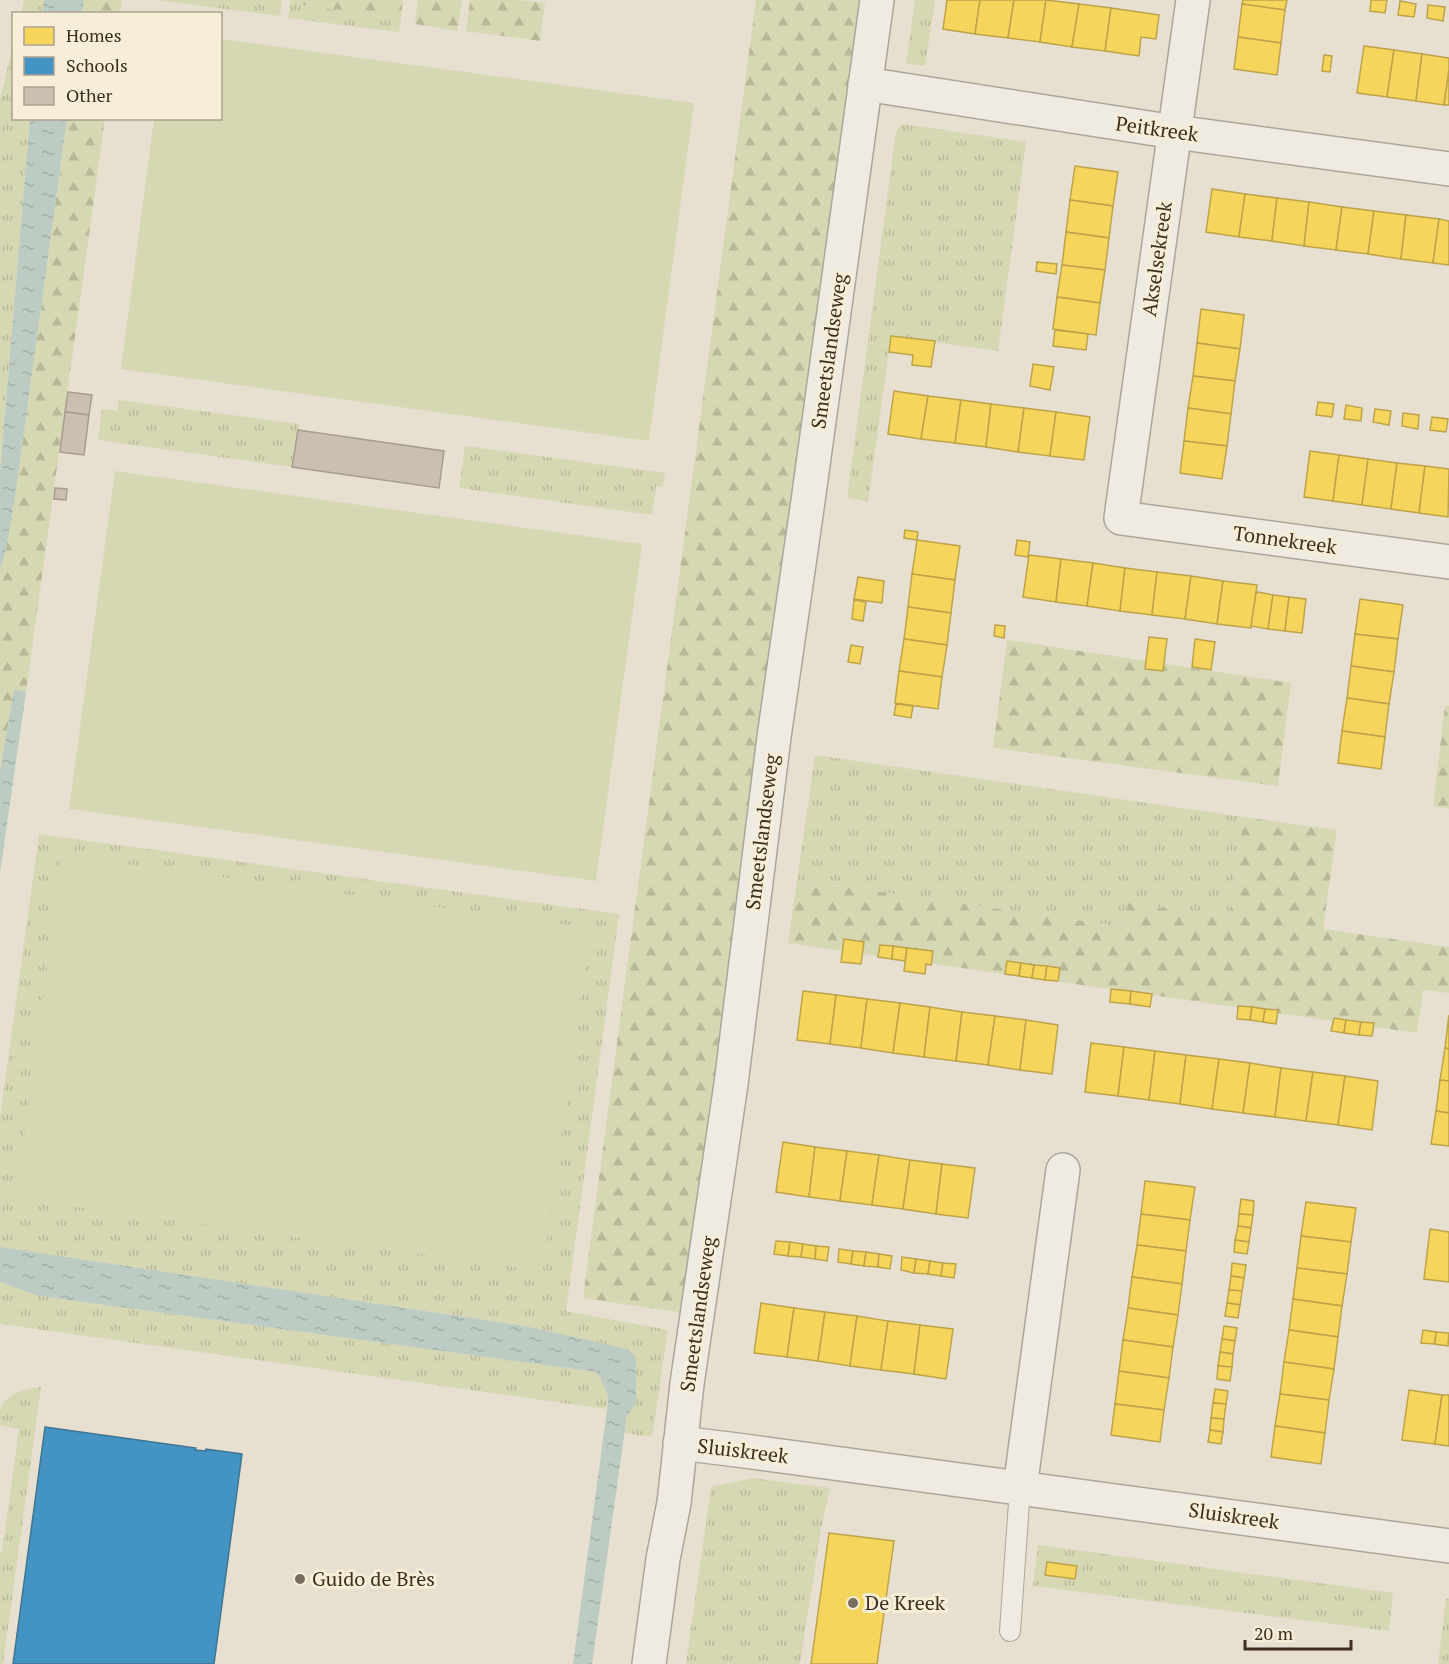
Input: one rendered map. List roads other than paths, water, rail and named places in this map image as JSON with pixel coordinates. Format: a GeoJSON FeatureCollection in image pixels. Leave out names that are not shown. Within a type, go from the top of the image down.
{"type":"FeatureCollection","features":[{"type":"Feature","properties":{"kind":"street","name":"Smeetslandseweg"},"geometry":{"type":"LineString","coordinates":[[649,1664],[663,1559],[674,1503],[680,1443],[731,1084],[774,737],[877,0]]}},
{"type":"Feature","properties":{"kind":"street","name":"Akselsekreek"},"geometry":{"type":"LineString","coordinates":[[1121,519],[1193,0]]}},
{"type":"Feature","properties":{"kind":"street","name":"Peitkreek"},"geometry":{"type":"LineString","coordinates":[[865,84],[1175,132],[1449,169]]}},
{"type":"Feature","properties":{"kind":"street","name":"Tonnekreek"},"geometry":{"type":"LineString","coordinates":[[1121,519],[1449,562]]}},
{"type":"Feature","properties":{"kind":"street"},"geometry":{"type":"LineString","coordinates":[[1020,1488],[1063,1170]]}},
{"type":"Feature","properties":{"kind":"street","name":"Sluiskreek"},"geometry":{"type":"LineString","coordinates":[[680,1443],[1449,1546]]}},
{"type":"Feature","properties":{"kind":"lane"},"geometry":{"type":"LineString","coordinates":[[1010,1631],[1020,1488]]}},
{"type":"Feature","properties":{"kind":"water"},"geometry":{"type":"Polygon","coordinates":[[[44,0],[84,0],[82,12],[43,12],[44,0]]]}},
{"type":"Feature","properties":{"kind":"water"},"geometry":{"type":"Polygon","coordinates":[[[30,120],[67,120],[15,497],[0,570],[0,472],[30,120]]]}},
{"type":"Feature","properties":{"kind":"water"},"geometry":{"type":"Polygon","coordinates":[[[14,689],[26,692],[0,873],[0,772],[14,689]]]}},
{"type":"Feature","properties":{"kind":"water"},"geometry":{"type":"Polygon","coordinates":[[[0,1247],[525,1326],[627,1349],[636,1357],[636,1404],[627,1415],[592,1664],[573,1664],[608,1402],[607,1393],[597,1372],[39,1296],[0,1282],[0,1247]]]}},
{"type":"Feature","properties":{"kind":"place","name":"Guido de Brès"},"geometry":{"type":"Point","coordinates":[300,1579]}},
{"type":"Feature","properties":{"kind":"place","name":"De Kreek"},"geometry":{"type":"Point","coordinates":[853,1603]}}]}
